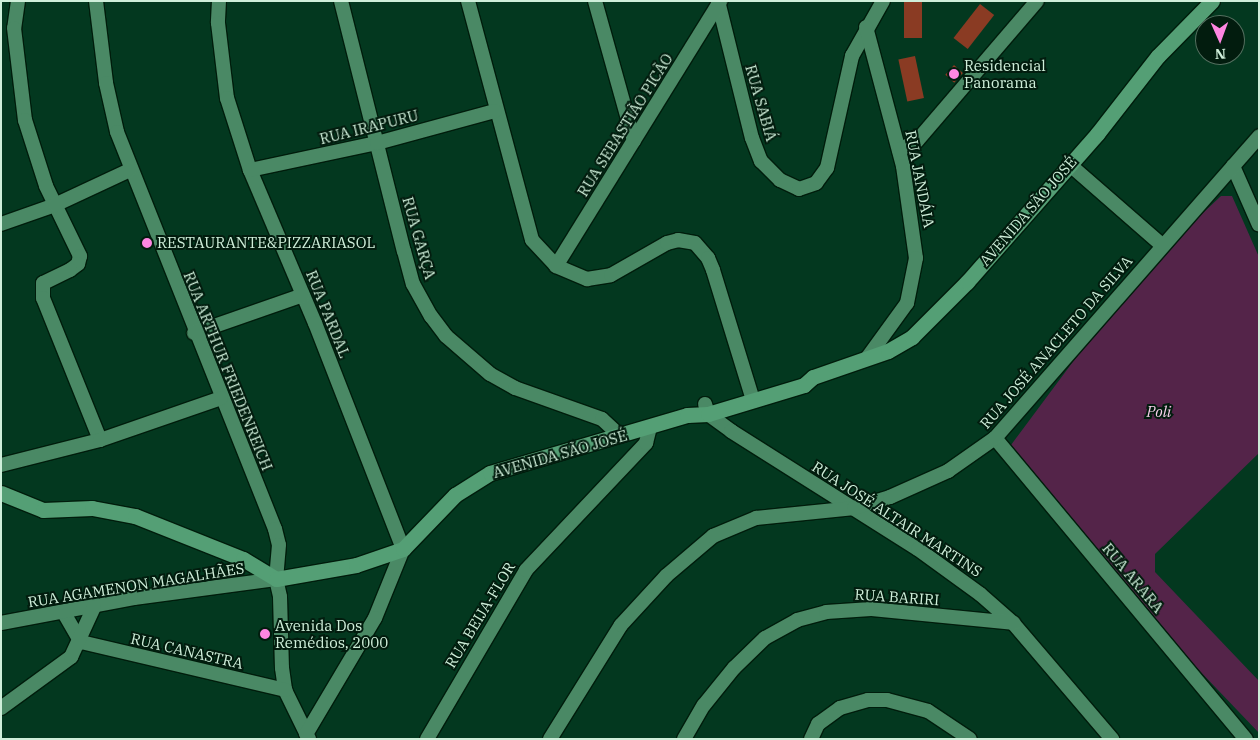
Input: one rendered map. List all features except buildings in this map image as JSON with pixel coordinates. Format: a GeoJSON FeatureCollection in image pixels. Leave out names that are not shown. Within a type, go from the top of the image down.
{"type":"FeatureCollection","features":[{"type":"Feature","properties":{"kind":"main road","name":"AVENIDA SÃO JOSÉ"},"geometry":{"type":"LineString","coordinates":[[276,579],[356,565],[403,549],[455,495],[490,473],[650,428],[751,395],[801,375],[813,378],[901,344],[929,322],[1068,164],[1158,56],[1212,1]]}},
{"type":"Feature","properties":{"kind":"main road"},"geometry":{"type":"LineString","coordinates":[[1,493],[43,510],[99,509],[135,516],[243,559],[276,579]]}},
{"type":"Feature","properties":{"kind":"street"},"geometry":{"type":"LineString","coordinates":[[18,1],[14,28],[25,120],[55,205],[80,261],[70,270],[43,283],[43,298],[100,440]]}},
{"type":"Feature","properties":{"kind":"street","name":"RUA ARTHUR FRIEDENREICH"},"geometry":{"type":"LineString","coordinates":[[96,1],[106,83],[115,124],[130,170],[275,530],[279,558],[276,579],[280,597],[282,668],[286,690],[307,736]]}},
{"type":"Feature","properties":{"kind":"street","name":"RUA PARDAL"},"geometry":{"type":"LineString","coordinates":[[219,1],[218,23],[227,98],[250,170],[303,295],[403,549]]}},
{"type":"Feature","properties":{"kind":"street","name":"RUA GARÇA"},"geometry":{"type":"LineString","coordinates":[[341,1],[413,284],[446,336],[490,374],[515,388],[602,420],[620,436]]}},
{"type":"Feature","properties":{"kind":"street"},"geometry":{"type":"LineString","coordinates":[[468,1],[495,111],[532,240],[556,266],[576,277],[599,278],[633,265],[667,243],[678,240],[695,243],[708,258],[751,395]]}},
{"type":"Feature","properties":{"kind":"street"},"geometry":{"type":"LineString","coordinates":[[595,1],[634,142]]}},
{"type":"Feature","properties":{"kind":"street"},"geometry":{"type":"LineString","coordinates":[[866,27],[883,1]]}},
{"type":"Feature","properties":{"kind":"street"},"geometry":{"type":"LineString","coordinates":[[899,150],[917,141],[1037,1]]}},
{"type":"Feature","properties":{"kind":"street","name":"RUA SEBASTIÃO PICÃO"},"geometry":{"type":"LineString","coordinates":[[556,266],[719,2]]}},
{"type":"Feature","properties":{"kind":"street","name":"RUA SABIÁ"},"geometry":{"type":"LineString","coordinates":[[719,2],[752,138],[768,170],[794,189],[816,183],[827,168],[848,69],[866,27]]}},
{"type":"Feature","properties":{"kind":"street","name":"RUA JANDÁIA"},"geometry":{"type":"LineString","coordinates":[[866,27],[899,150],[913,223],[914,276],[907,303],[867,358]]}},
{"type":"Feature","properties":{"kind":"street","name":"RUA IRAPURU"},"geometry":{"type":"LineString","coordinates":[[250,170],[377,143],[495,111]]}},
{"type":"Feature","properties":{"kind":"street","name":"RUA JOSÉ ANACLETO DA SILVA"},"geometry":{"type":"LineString","coordinates":[[550,739],[620,625],[690,553],[733,525],[756,518],[854,508],[890,497],[948,471],[995,438],[1259,136]]}},
{"type":"Feature","properties":{"kind":"street"},"geometry":{"type":"LineString","coordinates":[[1068,164],[1162,245]]}},
{"type":"Feature","properties":{"kind":"street"},"geometry":{"type":"LineString","coordinates":[[1233,166],[1259,225]]}},
{"type":"Feature","properties":{"kind":"street"},"geometry":{"type":"LineString","coordinates":[[1,224],[55,205],[130,170]]}},
{"type":"Feature","properties":{"kind":"street"},"geometry":{"type":"LineString","coordinates":[[194,332],[303,295]]}},
{"type":"Feature","properties":{"kind":"street"},"geometry":{"type":"LineString","coordinates":[[1,465],[100,440],[221,398]]}},
{"type":"Feature","properties":{"kind":"street"},"geometry":{"type":"LineString","coordinates":[[722,404],[731,431]]}},
{"type":"Feature","properties":{"kind":"street","name":"RUA JOSÉ ALTAIR MARTINS"},"geometry":{"type":"LineString","coordinates":[[702,410],[731,431],[854,508],[965,582],[1013,623],[1112,739]]}},
{"type":"Feature","properties":{"kind":"street","name":"RUA BEIJA-FLOR"},"geometry":{"type":"LineString","coordinates":[[427,739],[526,570],[646,442],[650,428]]}},
{"type":"Feature","properties":{"kind":"street","name":"RUA ARARA"},"geometry":{"type":"LineString","coordinates":[[995,438],[1246,739]]}},
{"type":"Feature","properties":{"kind":"street"},"geometry":{"type":"LineString","coordinates":[[307,736],[375,618],[403,549]]}},
{"type":"Feature","properties":{"kind":"street","name":"RUA AGAMENON MAGALHÃES"},"geometry":{"type":"LineString","coordinates":[[1,623],[64,614],[134,598],[276,579]]}},
{"type":"Feature","properties":{"kind":"street"},"geometry":{"type":"LineString","coordinates":[[1,708],[71,657],[81,642],[94,607]]}},
{"type":"Feature","properties":{"kind":"street","name":"RUA BARIRI"},"geometry":{"type":"LineString","coordinates":[[684,739],[704,704],[734,668],[765,638],[797,620],[826,612],[871,609],[1013,623]]}},
{"type":"Feature","properties":{"kind":"street"},"geometry":{"type":"LineString","coordinates":[[64,614],[81,642]]}},
{"type":"Feature","properties":{"kind":"street","name":"RUA CANASTRA"},"geometry":{"type":"LineString","coordinates":[[81,642],[286,690]]}},
{"type":"Feature","properties":{"kind":"street"},"geometry":{"type":"LineString","coordinates":[[811,739],[818,724],[840,708],[868,700],[887,700],[928,712],[970,739]]}},
{"type":"Feature","properties":{"kind":"green space","name":"Poli"},"geometry":{"type":"Polygon","coordinates":[[[1221,196],[1232,196],[1259,257],[1259,453],[1155,554],[1155,572],[1259,681],[1259,733],[1110,577],[1011,445],[1139,273],[1221,196]]]}},
{"type":"Feature","properties":{"kind":"place","name":"Residencial Panorama"},"geometry":{"type":"Point","coordinates":[954,74]}},
{"type":"Feature","properties":{"kind":"place","name":"RESTAURANTE&PIZZARIASOL"},"geometry":{"type":"Point","coordinates":[147,243]}},
{"type":"Feature","properties":{"kind":"place","name":"Avenida Dos Remédios, 2000"},"geometry":{"type":"Point","coordinates":[265,634]}}]}
